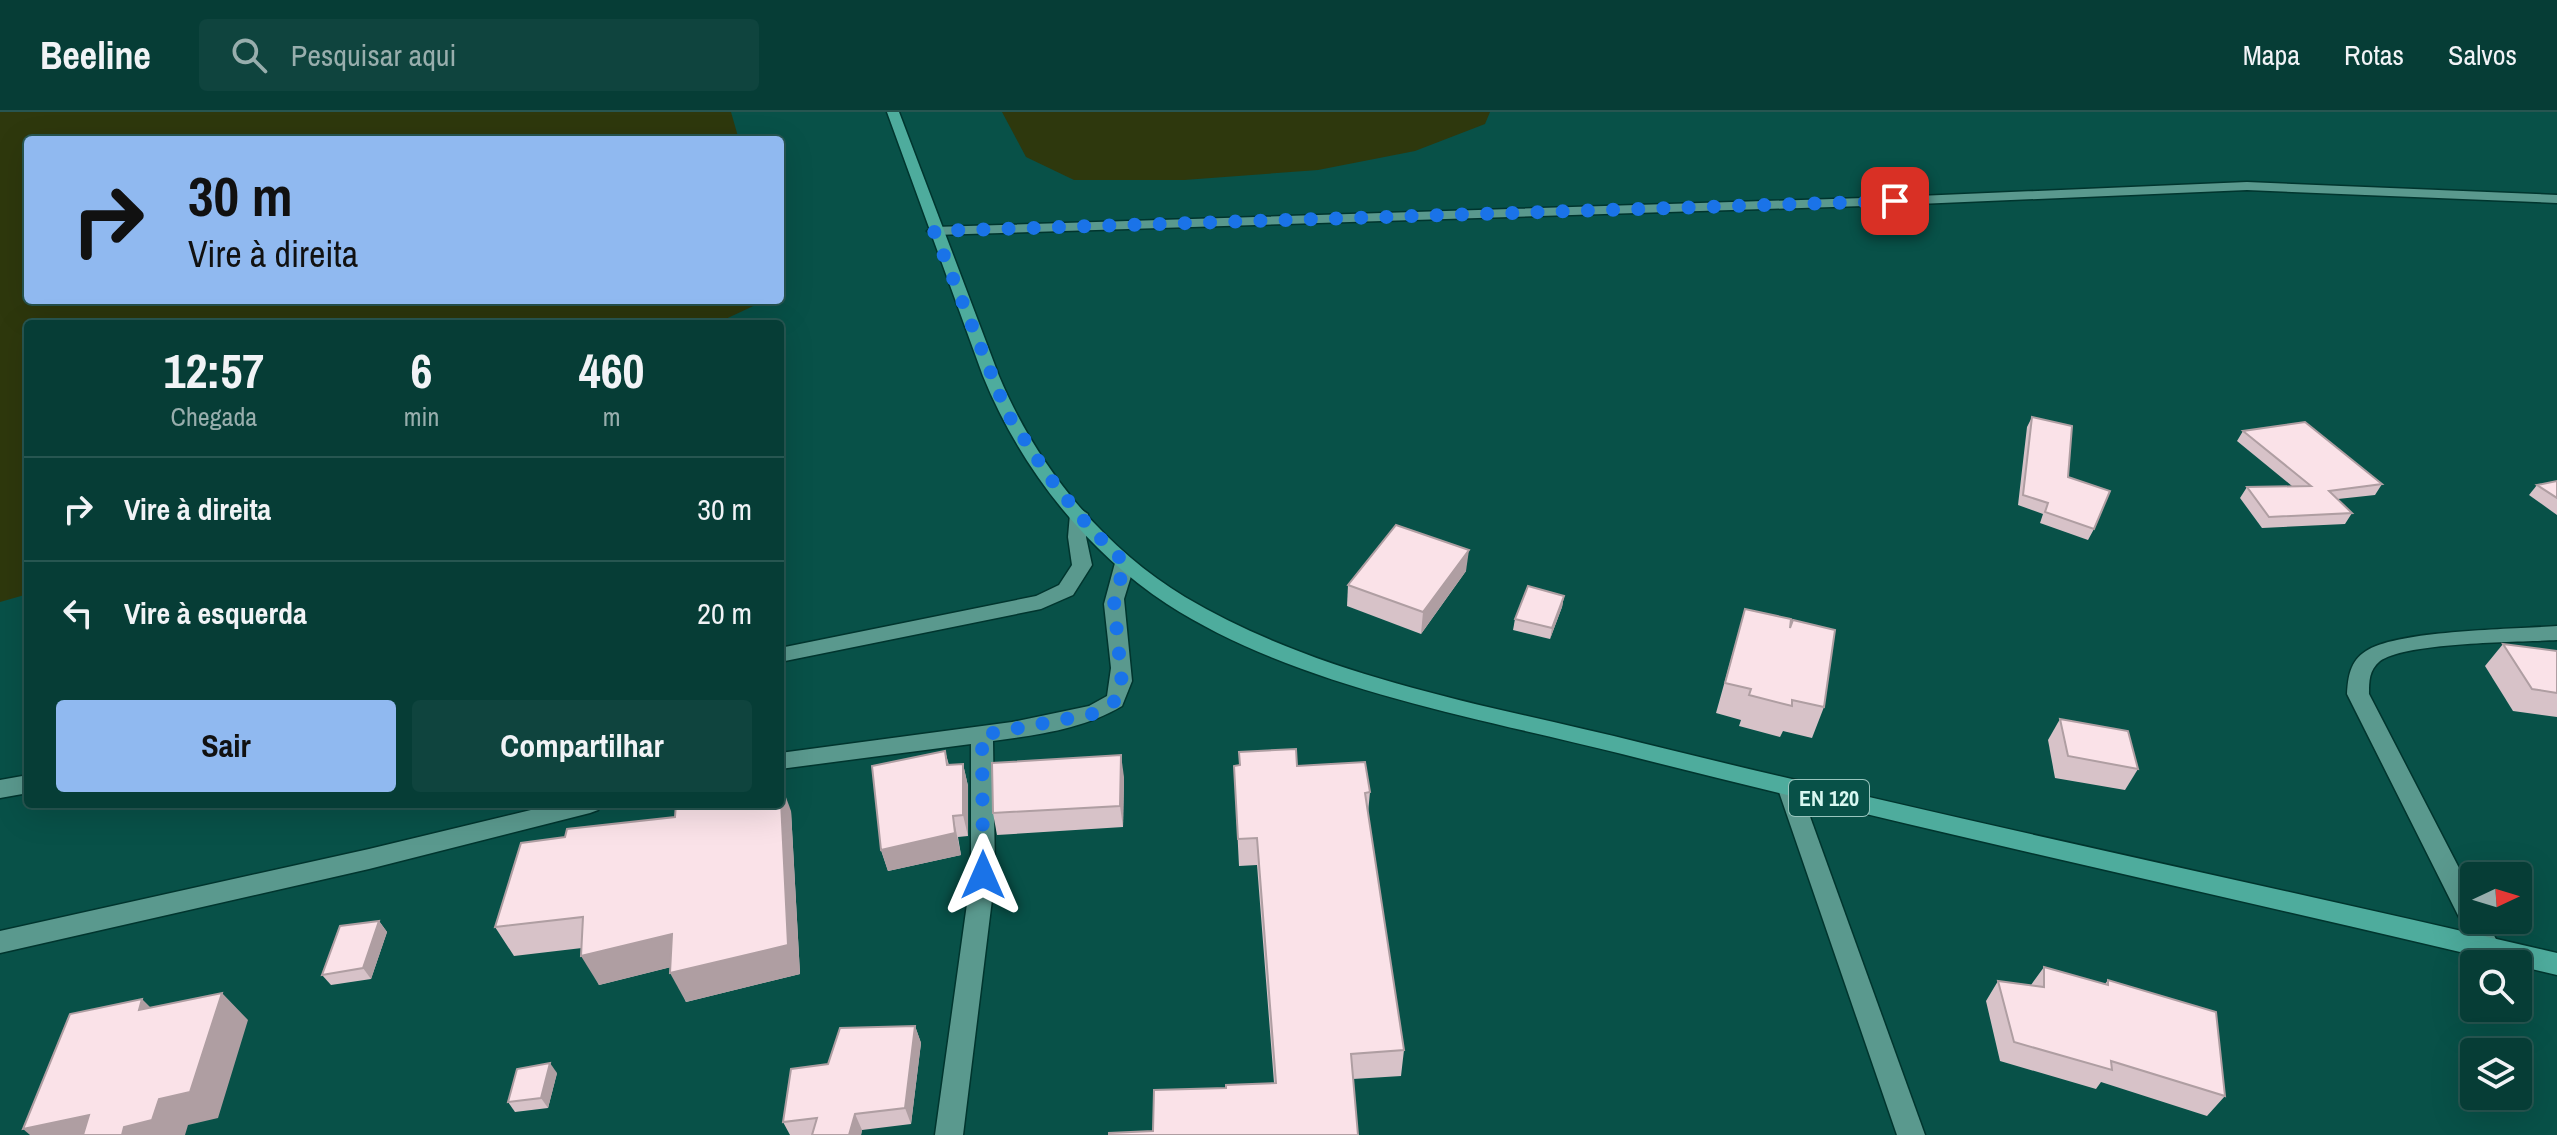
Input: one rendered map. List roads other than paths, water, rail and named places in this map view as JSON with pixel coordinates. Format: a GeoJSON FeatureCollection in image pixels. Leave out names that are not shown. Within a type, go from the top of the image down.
{"type":"FeatureCollection","features":[{"type":"Feature","properties":{"kind":"main road","name":"EN 120"},"geometry":{"type":"LineString","coordinates":[[893,112],[934,231],[1007,413],[1049,477],[1125,563],[1181,605],[1254,643],[1384,684],[1789,789],[2557,964]]}},
{"type":"Feature","properties":{"kind":"street"},"geometry":{"type":"LineString","coordinates":[[934,231],[1895,201],[2247,186],[2557,199]]}},
{"type":"Feature","properties":{"kind":"street"},"geometry":{"type":"LineString","coordinates":[[784,654],[1041,602],[1066,590],[1082,565],[1077,537],[1079,514]]}},
{"type":"Feature","properties":{"kind":"street"},"geometry":{"type":"LineString","coordinates":[[784,760],[982,735],[1092,714],[1115,701],[1122,685],[1114,601],[1125,563]]}},
{"type":"Feature","properties":{"kind":"street"},"geometry":{"type":"LineString","coordinates":[[2487,947],[2358,694],[2359,672],[2374,655],[2414,643],[2557,633]]}},
{"type":"Feature","properties":{"kind":"street"},"geometry":{"type":"LineString","coordinates":[[949,1135],[983,875],[982,735]]}},
{"type":"Feature","properties":{"kind":"street"},"geometry":{"type":"LineString","coordinates":[[0,789],[24,785]]}},
{"type":"Feature","properties":{"kind":"street"},"geometry":{"type":"LineString","coordinates":[[1789,789],[1911,1135]]}},
{"type":"Feature","properties":{"kind":"street"},"geometry":{"type":"LineString","coordinates":[[0,942],[153,905],[480,835],[576,808]]}}]}
